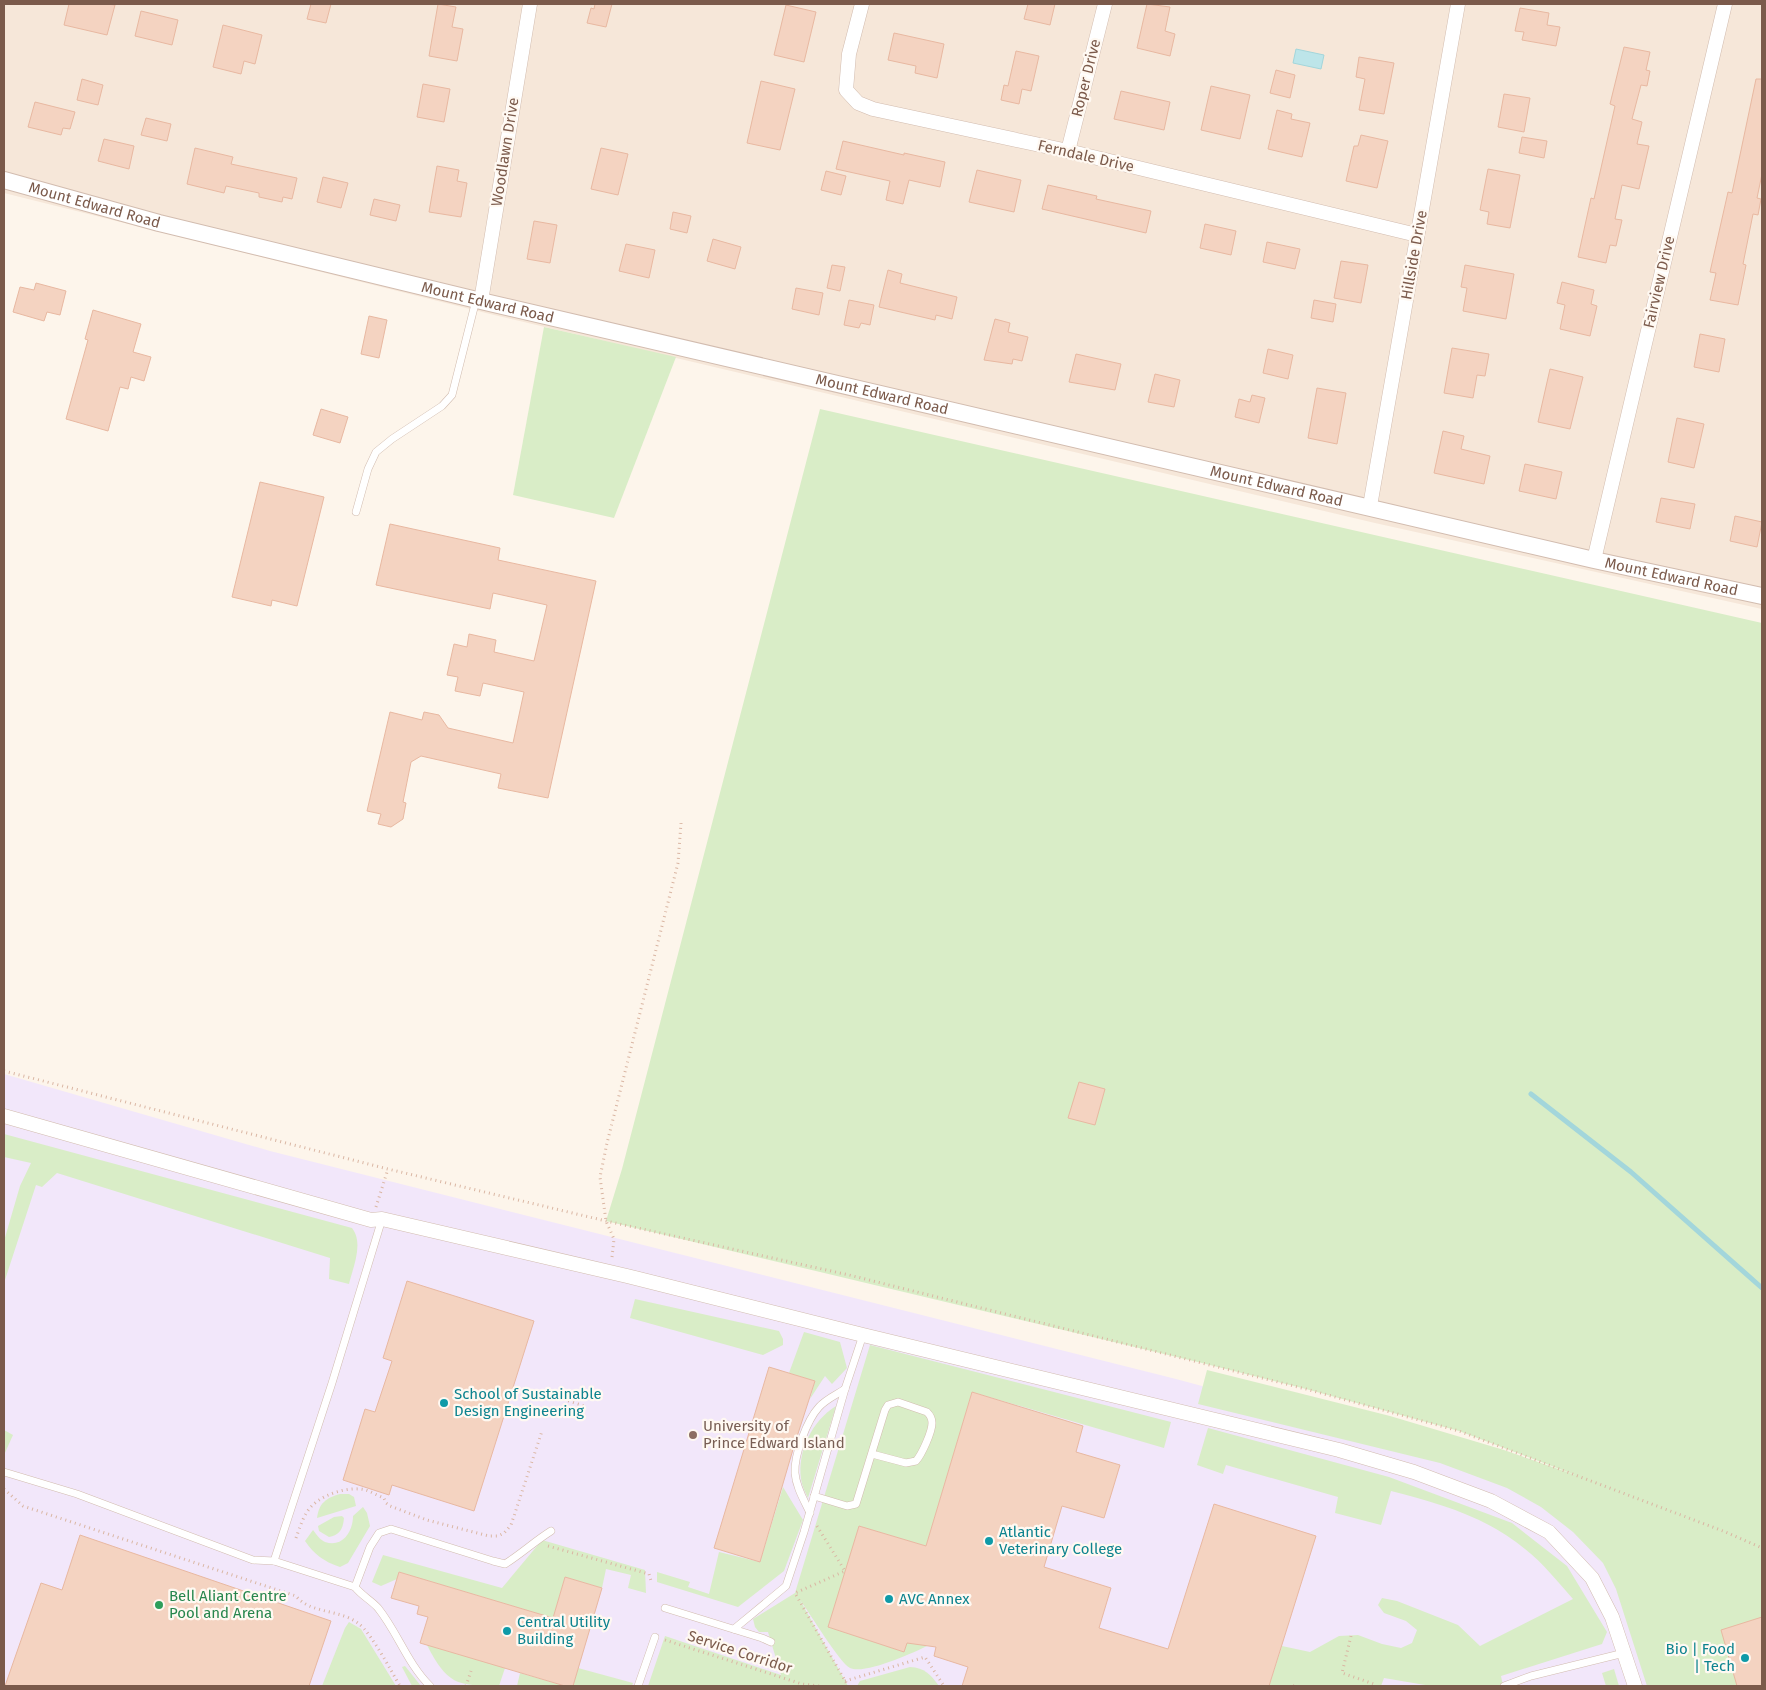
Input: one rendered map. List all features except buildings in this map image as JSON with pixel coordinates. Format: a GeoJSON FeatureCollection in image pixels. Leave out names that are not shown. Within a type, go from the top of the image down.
{"type":"FeatureCollection","features":[{"type":"Feature","properties":{"kind":"street","name":"Woodlawn Drive"},"geometry":{"type":"LineString","coordinates":[[478,300],[530,4]]}},
{"type":"Feature","properties":{"kind":"street","name":"Ferndale Drive"},"geometry":{"type":"LineString","coordinates":[[862,4],[850,54],[846,90],[858,103],[873,109],[1068,152],[1417,235]]}},
{"type":"Feature","properties":{"kind":"street","name":"Roper Drive"},"geometry":{"type":"LineString","coordinates":[[1068,152],[1105,4]]}},
{"type":"Feature","properties":{"kind":"street","name":"Hillside Drive"},"geometry":{"type":"LineString","coordinates":[[1370,506],[1458,4]]}},
{"type":"Feature","properties":{"kind":"street","name":"Fairview Drive"},"geometry":{"type":"LineString","coordinates":[[1594,560],[1725,4]]}},
{"type":"Feature","properties":{"kind":"street","name":"Mount Edward Road"},"geometry":{"type":"LineString","coordinates":[[4,180],[159,223],[478,300],[1370,506],[1594,560],[1762,596]]}},
{"type":"Feature","properties":{"kind":"street"},"geometry":{"type":"LineString","coordinates":[[4,1116],[371,1220],[378,1214],[863,1335],[1339,1450],[1414,1472],[1491,1500],[1549,1532],[1592,1578],[1612,1617],[1635,1686]]}},
{"type":"Feature","properties":{"kind":"lane"},"geometry":{"type":"LineString","coordinates":[[356,512],[368,469],[376,452],[392,439],[442,406],[452,394],[478,300]]}},
{"type":"Feature","properties":{"kind":"lane"},"geometry":{"type":"LineString","coordinates":[[274,1561],[332,1383],[378,1214]]}},
{"type":"Feature","properties":{"kind":"lane"},"geometry":{"type":"LineString","coordinates":[[734,1629],[786,1586],[810,1513],[845,1389],[863,1335]]}},
{"type":"Feature","properties":{"kind":"lane"},"geometry":{"type":"LineString","coordinates":[[810,1513],[798,1486],[795,1463],[804,1434],[818,1408],[845,1389]]}},
{"type":"Feature","properties":{"kind":"lane"},"geometry":{"type":"LineString","coordinates":[[814,1496],[847,1506],[856,1504],[885,1410],[888,1405],[898,1402],[930,1415],[932,1426],[920,1456],[916,1461],[906,1463],[872,1454]]}},
{"type":"Feature","properties":{"kind":"lane"},"geometry":{"type":"LineString","coordinates":[[4,1472],[77,1494],[253,1560],[274,1561],[355,1587],[361,1595],[378,1608],[416,1669],[430,1686]]}},
{"type":"Feature","properties":{"kind":"lane"},"geometry":{"type":"LineString","coordinates":[[355,1587],[370,1547],[379,1533],[391,1529],[493,1562],[505,1564],[533,1542],[551,1531]]}},
{"type":"Feature","properties":{"kind":"lane"},"geometry":{"type":"LineString","coordinates":[[665,1608],[771,1642]]}},
{"type":"Feature","properties":{"kind":"lane"},"geometry":{"type":"LineString","coordinates":[[638,1686],[655,1637]]}},
{"type":"Feature","properties":{"kind":"lane"},"geometry":{"type":"LineString","coordinates":[[1504,1686],[1531,1676],[1624,1653]]}},
{"type":"Feature","properties":{"kind":"path"},"geometry":{"type":"LineString","coordinates":[[611,1273],[614,1239],[606,1221],[600,1178],[607,1143],[678,863],[681,823]]}},
{"type":"Feature","properties":{"kind":"path"},"geometry":{"type":"LineString","coordinates":[[4,1071],[388,1169],[606,1221],[849,1275],[1288,1384],[1459,1431],[1723,1530],[1762,1548]]}},
{"type":"Feature","properties":{"kind":"path"},"geometry":{"type":"LineString","coordinates":[[378,1214],[388,1169]]}},
{"type":"Feature","properties":{"kind":"path"},"geometry":{"type":"LineString","coordinates":[[554,1396],[587,1407]]}},
{"type":"Feature","properties":{"kind":"path"},"geometry":{"type":"LineString","coordinates":[[296,1538],[304,1518],[313,1504],[330,1494],[358,1489],[384,1498],[390,1506],[427,1520],[477,1534],[498,1536],[504,1533],[511,1525],[542,1431]]}},
{"type":"Feature","properties":{"kind":"path"},"geometry":{"type":"LineString","coordinates":[[4,1490],[23,1506],[296,1596],[301,1603],[359,1623],[367,1632],[400,1686]]}},
{"type":"Feature","properties":{"kind":"path"},"geometry":{"type":"LineString","coordinates":[[810,1513],[845,1571],[795,1593],[848,1686]]}},
{"type":"Feature","properties":{"kind":"path"},"geometry":{"type":"LineString","coordinates":[[533,1542],[649,1574],[651,1581]]}},
{"type":"Feature","properties":{"kind":"path"},"geometry":{"type":"LineString","coordinates":[[1352,1636],[1342,1673],[1374,1684],[1374,1686]]}},
{"type":"Feature","properties":{"kind":"path","name":"Service Corridor"},"geometry":{"type":"LineString","coordinates":[[655,1637],[802,1684],[819,1686]]}},
{"type":"Feature","properties":{"kind":"path"},"geometry":{"type":"LineString","coordinates":[[845,1681],[925,1657],[944,1686]]}},
{"type":"Feature","properties":{"kind":"path"},"geometry":{"type":"LineString","coordinates":[[466,1686],[471,1671]]}},
{"type":"Feature","properties":{"kind":"path"},"geometry":{"type":"LineString","coordinates":[[1289,1686],[1294,1686]]}},
{"type":"Feature","properties":{"kind":"shaded area"},"geometry":{"type":"Polygon","coordinates":[[[4,4],[1762,4],[1762,609],[1375,523],[494,315],[4,193],[4,4]]]}},
{"type":"Feature","properties":{"kind":"shaded area","name":"University of Prince Edward Island"},"geometry":{"type":"Polygon","coordinates":[[[4,1074],[270,1151],[1176,1379],[1590,1491],[1762,1686],[4,1686],[4,1074]]]}},
{"type":"Feature","properties":{"kind":"green space"},"geometry":{"type":"Polygon","coordinates":[[[544,327],[676,357],[614,518],[513,495],[544,327]]]}},
{"type":"Feature","properties":{"kind":"green space"},"geometry":{"type":"Polygon","coordinates":[[[820,409],[1762,623],[1762,1686],[1647,1686],[1616,1589],[1603,1563],[1573,1532],[1541,1507],[1507,1488],[1440,1463],[1198,1404],[1207,1370],[1390,1416],[1504,1450],[1578,1476],[1459,1431],[1306,1389],[606,1221],[622,1169],[820,409]]]}},
{"type":"Feature","properties":{"kind":"green space"},"geometry":{"type":"Polygon","coordinates":[[[4,1134],[352,1228],[357,1241],[357,1248],[349,1284],[329,1279],[330,1258],[57,1173],[42,1187],[36,1185],[4,1283],[4,1241],[20,1186],[31,1163],[4,1157],[4,1134]]]}},
{"type":"Feature","properties":{"kind":"green space"},"geometry":{"type":"Polygon","coordinates":[[[635,1299],[779,1331],[783,1339],[783,1345],[763,1355],[630,1318],[635,1299]]]}},
{"type":"Feature","properties":{"kind":"green space"},"geometry":{"type":"Polygon","coordinates":[[[804,1332],[840,1342],[847,1368],[832,1384],[825,1376],[810,1399],[815,1381],[789,1373],[804,1332]]]}},
{"type":"Feature","properties":{"kind":"green space"},"geometry":{"type":"Polygon","coordinates":[[[870,1345],[1171,1422],[1164,1448],[972,1392],[926,1546],[859,1526],[829,1627],[904,1652],[908,1639],[927,1646],[877,1666],[866,1669],[850,1668],[832,1647],[800,1600],[848,1686],[648,1686],[665,1636],[781,1675],[768,1632],[759,1632],[755,1627],[753,1619],[795,1593],[870,1345]]]}},
{"type":"Feature","properties":{"kind":"green space"},"geometry":{"type":"Polygon","coordinates":[[[836,1406],[808,1498],[803,1487],[800,1468],[804,1448],[813,1428],[827,1412],[836,1406]]]}},
{"type":"Feature","properties":{"kind":"green space"},"geometry":{"type":"Polygon","coordinates":[[[1208,1428],[1389,1477],[1512,1523],[1567,1566],[1607,1632],[1602,1644],[1501,1676],[1503,1686],[1431,1686],[1384,1678],[1381,1686],[1269,1686],[1282,1646],[1310,1652],[1339,1636],[1358,1635],[1382,1644],[1401,1648],[1412,1643],[1417,1630],[1406,1621],[1384,1613],[1378,1605],[1382,1598],[1397,1601],[1458,1625],[1480,1646],[1573,1599],[1538,1560],[1525,1549],[1495,1528],[1461,1512],[1391,1491],[1381,1525],[1335,1513],[1338,1497],[1226,1465],[1223,1474],[1197,1465],[1208,1428]]]}},
{"type":"Feature","properties":{"kind":"green space"},"geometry":{"type":"Polygon","coordinates":[[[4,1430],[13,1435],[4,1455],[4,1430]]]}},
{"type":"Feature","properties":{"kind":"green space"},"geometry":{"type":"Polygon","coordinates":[[[783,1487],[803,1520],[784,1571],[738,1607],[657,1582],[657,1572],[690,1582],[688,1587],[709,1594],[719,1552],[760,1562],[783,1487]]]}},
{"type":"Feature","properties":{"kind":"green space"},"geometry":{"type":"Polygon","coordinates":[[[349,1494],[354,1497],[356,1506],[317,1518],[321,1505],[331,1497],[349,1494]]]}},
{"type":"Feature","properties":{"kind":"green space"},"geometry":{"type":"Polygon","coordinates":[[[363,1507],[367,1513],[370,1526],[348,1563],[340,1567],[329,1562],[316,1554],[305,1541],[313,1530],[325,1542],[337,1543],[346,1537],[353,1522],[353,1516],[363,1507]]]}},
{"type":"Feature","properties":{"kind":"green space"},"geometry":{"type":"Polygon","coordinates":[[[342,1516],[344,1518],[343,1525],[336,1535],[329,1537],[319,1531],[318,1526],[334,1517],[342,1516]]]}},
{"type":"Feature","properties":{"kind":"green space"},"geometry":{"type":"Polygon","coordinates":[[[542,1540],[645,1570],[646,1593],[628,1588],[631,1575],[606,1569],[602,1588],[565,1577],[553,1618],[399,1572],[397,1579],[381,1586],[372,1582],[383,1555],[502,1588],[542,1540]]]}},
{"type":"Feature","properties":{"kind":"green space"},"geometry":{"type":"Polygon","coordinates":[[[349,1622],[361,1629],[396,1686],[322,1686],[349,1622]]]}},
{"type":"Feature","properties":{"kind":"green space"},"geometry":{"type":"Polygon","coordinates":[[[427,1645],[505,1668],[499,1686],[472,1685],[454,1680],[441,1668],[427,1645]]]}},
{"type":"Feature","properties":{"kind":"green space"},"geometry":{"type":"Polygon","coordinates":[[[405,1666],[421,1686],[412,1686],[402,1667],[405,1666]]]}},
{"type":"Feature","properties":{"kind":"green space"},"geometry":{"type":"Polygon","coordinates":[[[910,1667],[927,1672],[939,1686],[857,1686],[860,1681],[910,1667]]]}},
{"type":"Feature","properties":{"kind":"green space"},"geometry":{"type":"Polygon","coordinates":[[[578,1668],[633,1683],[632,1686],[573,1686],[578,1668]]]}},
{"type":"Feature","properties":{"kind":"green space"},"geometry":{"type":"Polygon","coordinates":[[[1614,1669],[1619,1686],[1606,1686],[1602,1673],[1614,1669]]]}},
{"type":"Feature","properties":{"kind":"green space"},"geometry":{"type":"Polygon","coordinates":[[[520,1673],[565,1686],[517,1686],[520,1673]]]}},
{"type":"Feature","properties":{"kind":"water"},"geometry":{"type":"Polygon","coordinates":[[[1296,49],[1324,55],[1321,69],[1293,63],[1296,49]]]}},
{"type":"Feature","properties":{"kind":"waterway"},"geometry":{"type":"LineString","coordinates":[[1531,1094],[1631,1172],[1762,1288]]}},
{"type":"Feature","properties":{"kind":"place","name":"School of Sustainable Design Engineering"},"geometry":{"type":"Point","coordinates":[444,1403]}},
{"type":"Feature","properties":{"kind":"place","name":"University of Prince Edward Island"},"geometry":{"type":"Point","coordinates":[693,1435]}},
{"type":"Feature","properties":{"kind":"place","name":"Atlantic Veterinary College"},"geometry":{"type":"Point","coordinates":[989,1541]}},
{"type":"Feature","properties":{"kind":"place","name":"AVC Annex"},"geometry":{"type":"Point","coordinates":[889,1599]}},
{"type":"Feature","properties":{"kind":"place","name":"Bell Aliant Centre Pool and Arena"},"geometry":{"type":"Point","coordinates":[159,1605]}},
{"type":"Feature","properties":{"kind":"place","name":"Central Utility Building"},"geometry":{"type":"Point","coordinates":[507,1631]}},
{"type":"Feature","properties":{"kind":"place","name":"Bio | Food | Tech"},"geometry":{"type":"Point","coordinates":[1745,1658]}}]}
